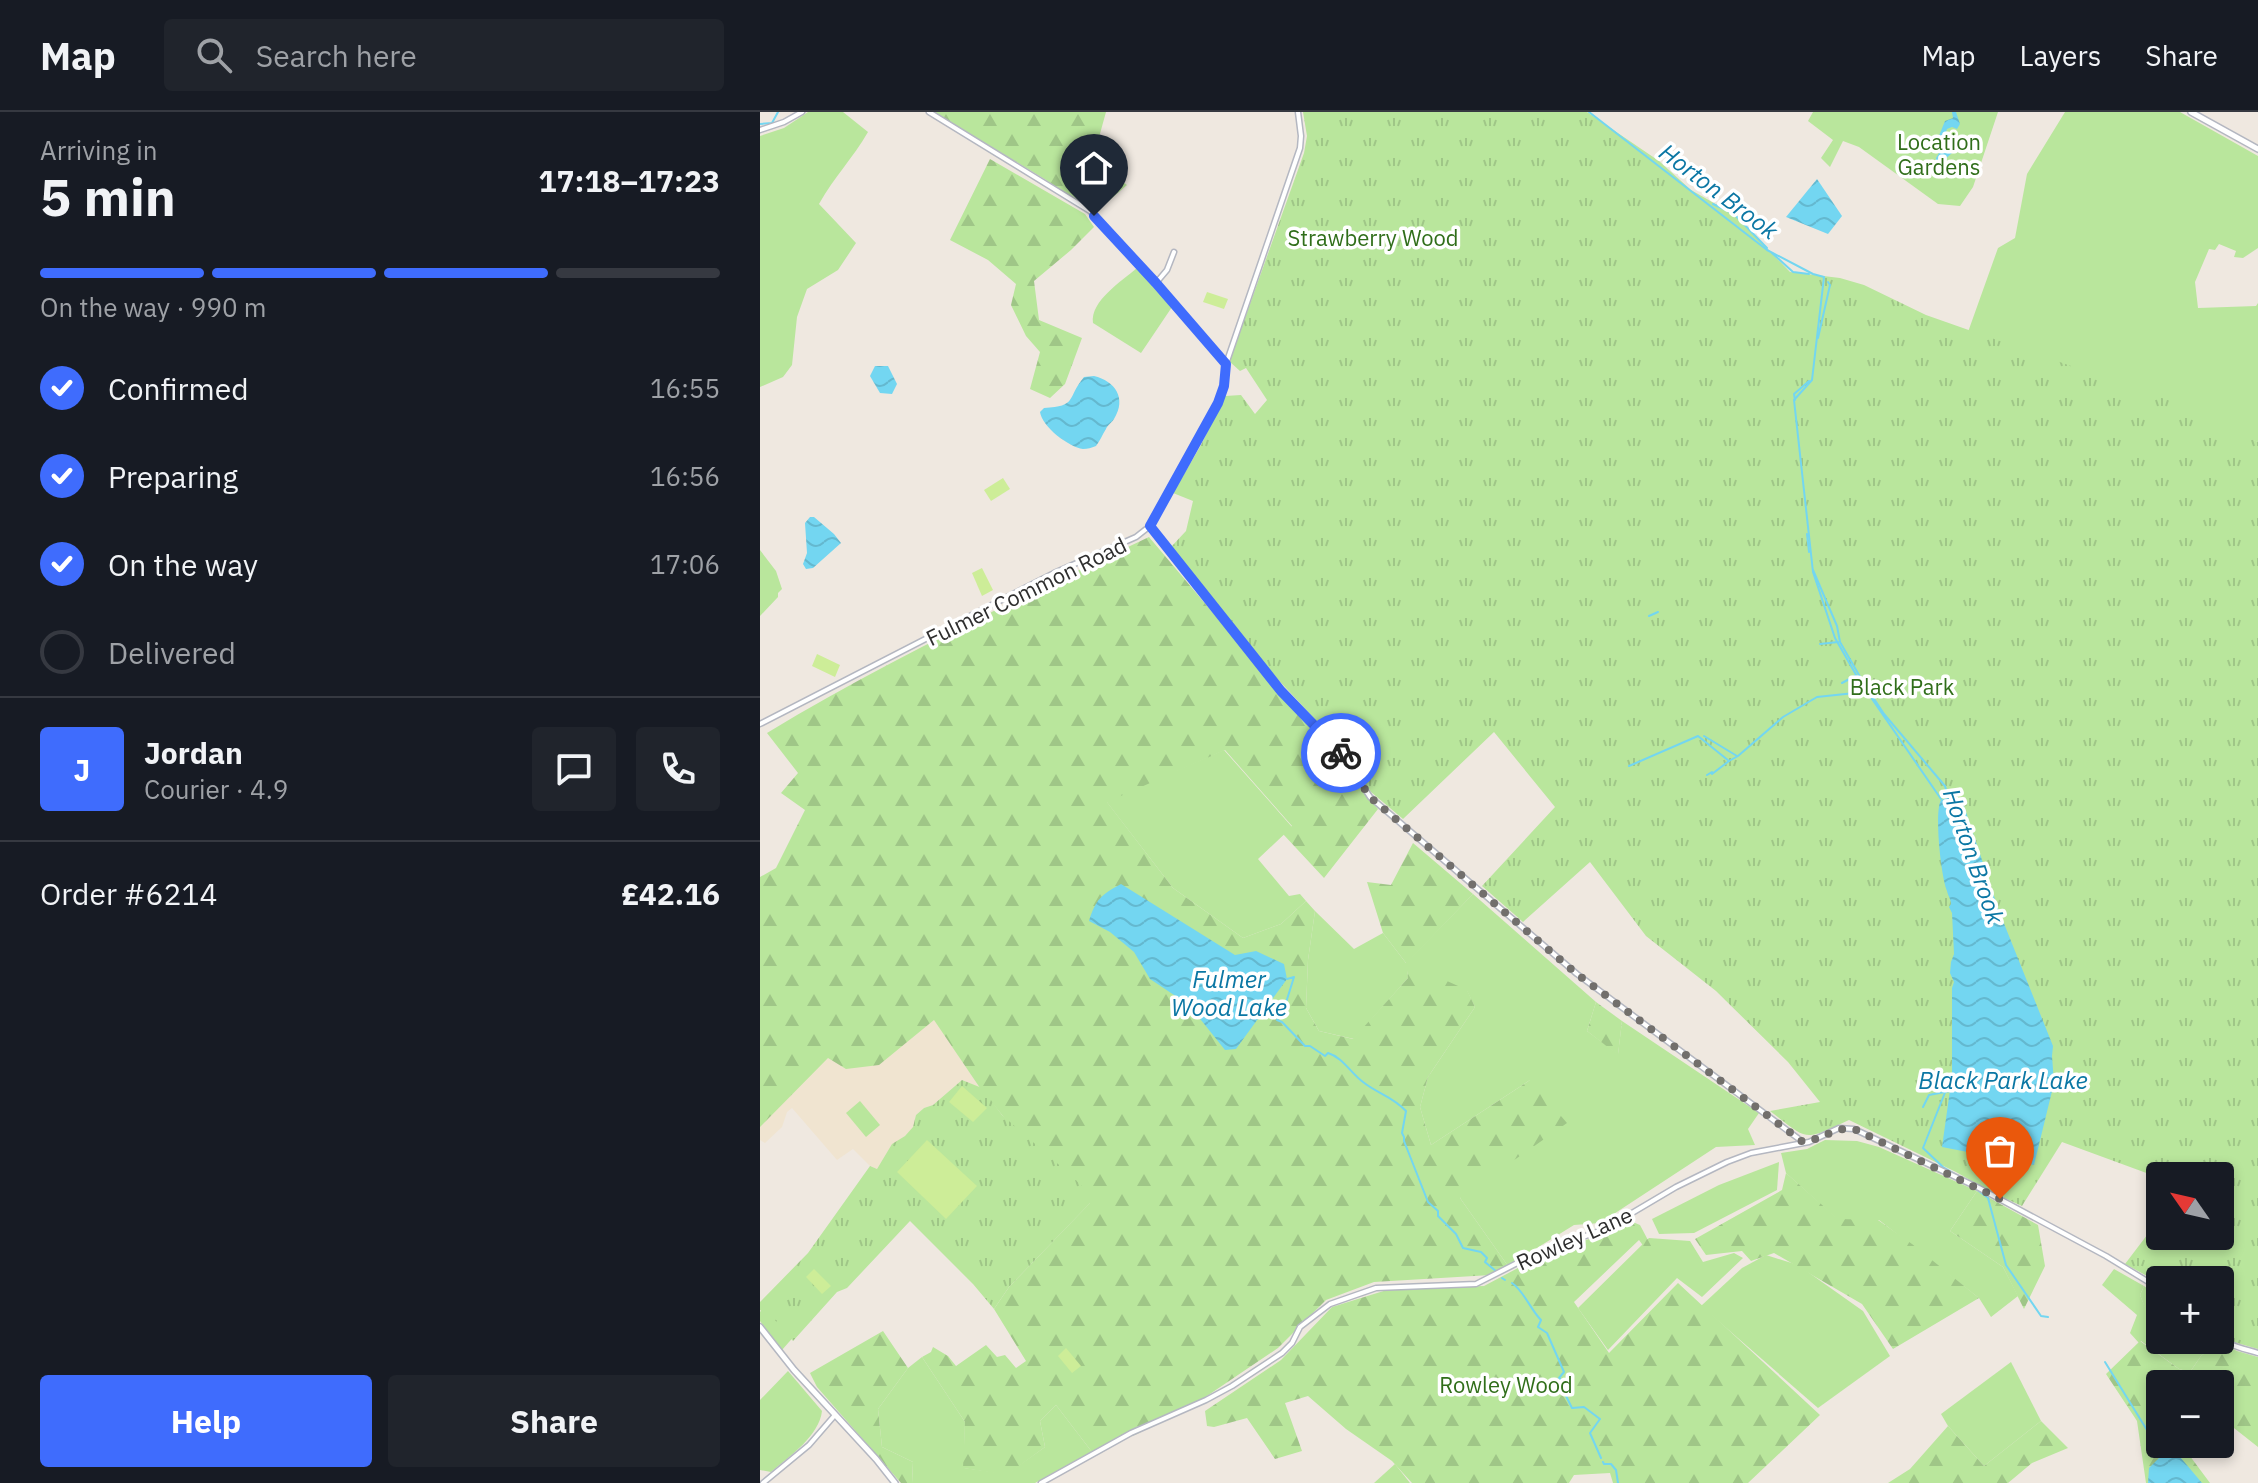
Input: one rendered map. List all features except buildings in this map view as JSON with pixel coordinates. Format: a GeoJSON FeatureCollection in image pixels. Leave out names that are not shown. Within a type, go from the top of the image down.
{"type":"FeatureCollection","features":[{"type":"Feature","properties":{"kind":"street"},"geometry":{"type":"LineString","coordinates":[[760,130],[802,112]]}},
{"type":"Feature","properties":{"kind":"street"},"geometry":{"type":"LineString","coordinates":[[929,112],[1090,211],[1226,364]]}},
{"type":"Feature","properties":{"kind":"street","name":"Fulmer Common Road"},"geometry":{"type":"LineString","coordinates":[[760,724],[1054,573],[1136,537],[1150,526],[1218,403],[1224,386],[1226,364],[1300,148],[1298,112]]}},
{"type":"Feature","properties":{"kind":"street"},"geometry":{"type":"LineString","coordinates":[[2191,112],[2258,149]]}},
{"type":"Feature","properties":{"kind":"street"},"geometry":{"type":"LineString","coordinates":[[1156,283],[1167,270],[1174,252]]}},
{"type":"Feature","properties":{"kind":"street"},"geometry":{"type":"LineString","coordinates":[[1150,526],[1281,691],[1340,751],[1370,797],[1577,974],[1803,1142]]}},
{"type":"Feature","properties":{"kind":"street","name":"Rowley Lane"},"geometry":{"type":"LineString","coordinates":[[1041,1483],[1126,1435],[1232,1386],[1282,1353],[1292,1343],[1300,1327],[1330,1304],[1376,1288],[1476,1284],[1535,1254],[1605,1229],[1676,1187],[1727,1162],[1751,1153],[1815,1140],[1839,1128],[1854,1129],[1979,1188],[2146,1280]]}},
{"type":"Feature","properties":{"kind":"street"},"geometry":{"type":"LineString","coordinates":[[760,1327],[794,1370],[895,1483]]}},
{"type":"Feature","properties":{"kind":"street"},"geometry":{"type":"LineString","coordinates":[[2234,1346],[2258,1353]]}},
{"type":"Feature","properties":{"kind":"street"},"geometry":{"type":"LineString","coordinates":[[763,1483],[809,1445],[835,1415]]}},
{"type":"Feature","properties":{"kind":"shaded area"},"geometry":{"type":"Polygon","coordinates":[[[934,1019],[980,1088],[962,1080],[933,1105],[924,1108],[916,1115],[914,1127],[892,1145],[877,1169],[853,1149],[837,1160],[792,1108],[787,1112],[782,1127],[765,1143],[760,1140],[760,1071],[796,1038],[846,1068],[934,1019]]]}},
{"type":"Feature","properties":{"kind":"green space"},"geometry":{"type":"Polygon","coordinates":[[[808,112],[843,112],[868,132],[819,204],[856,243],[838,270],[807,289],[797,317],[792,365],[783,377],[760,387],[760,136],[784,128],[808,112]]]}},
{"type":"Feature","properties":{"kind":"green space"},"geometry":{"type":"Polygon","coordinates":[[[934,112],[1106,112],[1093,159],[1127,185],[1095,213],[1088,204],[1068,196],[934,112]]]}},
{"type":"Feature","properties":{"kind":"green space","name":"Black Park"},"geometry":{"type":"Polygon","coordinates":[[[1303,112],[1587,112],[1659,161],[1691,190],[1735,215],[1790,272],[1840,278],[1864,285],[1926,315],[2179,404],[2258,442],[2258,1349],[2234,1342],[2234,1266],[2146,1266],[2146,1275],[2125,1264],[2146,1236],[2146,1250],[2234,1250],[2234,1162],[2146,1162],[2146,1173],[2062,1142],[2022,1206],[1849,1120],[1814,1135],[1800,1133],[1770,1111],[1820,1102],[1788,1062],[1716,991],[1646,936],[1590,862],[1523,922],[1482,886],[1555,807],[1494,732],[1403,819],[1371,792],[1340,746],[1271,672],[1171,547],[1186,531],[1193,501],[1173,493],[1225,396],[1241,395],[1255,414],[1267,400],[1246,368],[1240,371],[1230,362],[1304,153],[1307,136],[1303,112]]]}},
{"type":"Feature","properties":{"kind":"green space","name":"Location Gardens"},"geometry":{"type":"Polygon","coordinates":[[[1813,112],[1998,112],[1973,187],[1960,206],[1938,204],[1859,147],[1843,141],[1830,167],[1821,158],[1833,140],[1808,121],[1813,112]]]}},
{"type":"Feature","properties":{"kind":"green space"},"geometry":{"type":"Polygon","coordinates":[[[2065,112],[2180,112],[2258,156],[2258,248],[2243,258],[2234,257],[2236,251],[2219,244],[2215,250],[2209,249],[2195,282],[2198,308],[2256,306],[2258,303],[2258,442],[2052,363],[2064,365],[1968,332],[1998,248],[2015,238],[2027,174],[2065,112]]]}},
{"type":"Feature","properties":{"kind":"green space"},"geometry":{"type":"Polygon","coordinates":[[[990,159],[1085,214],[1094,227],[1034,281],[1039,320],[1082,338],[1065,384],[1050,398],[1030,389],[1040,352],[1026,336],[1011,305],[1016,284],[988,260],[950,240],[990,159]]]}},
{"type":"Feature","properties":{"kind":"green space"},"geometry":{"type":"Polygon","coordinates":[[[1137,268],[1172,307],[1141,353],[1093,323],[1096,307],[1102,299],[1137,268]]]}},
{"type":"Feature","properties":{"kind":"green space"},"geometry":{"type":"Polygon","coordinates":[[[1207,292],[1228,299],[1224,309],[1203,302],[1207,292]]]}},
{"type":"Feature","properties":{"kind":"green space"},"geometry":{"type":"Polygon","coordinates":[[[1003,478],[1010,489],[991,501],[984,490],[1003,478]]]}},
{"type":"Feature","properties":{"kind":"green space"},"geometry":{"type":"Polygon","coordinates":[[[1149,537],[1378,809],[1324,878],[1283,834],[1292,826],[1225,750],[1107,802],[1173,888],[1243,938],[1281,924],[1306,901],[1315,911],[1308,960],[1306,1008],[1319,1031],[1353,1039],[1408,978],[1406,963],[1383,933],[1367,882],[1391,885],[1413,843],[1473,894],[1407,963],[1467,990],[1475,1007],[1428,1077],[1420,1107],[1431,1145],[1530,1080],[1567,1123],[1460,1198],[1508,1266],[1491,1275],[1374,1282],[1326,1300],[1278,1348],[1201,1400],[1137,1434],[1092,1452],[1056,1405],[1040,1421],[1045,1447],[1007,1475],[963,1468],[965,1422],[922,1357],[933,1347],[948,1356],[956,1366],[986,1345],[997,1357],[1005,1355],[1016,1368],[1026,1361],[994,1309],[1009,1287],[1090,1203],[997,1113],[1007,1121],[980,1088],[934,1020],[879,1065],[846,1069],[828,1058],[760,1127],[760,877],[776,868],[805,810],[781,793],[798,773],[767,733],[907,655],[1149,537]]]}},
{"type":"Feature","properties":{"kind":"green space"},"geometry":{"type":"Polygon","coordinates":[[[760,550],[776,571],[782,589],[760,616],[760,550]]]}},
{"type":"Feature","properties":{"kind":"green space"},"geometry":{"type":"Polygon","coordinates":[[[982,568],[993,590],[982,596],[972,573],[982,568]]]}},
{"type":"Feature","properties":{"kind":"green space"},"geometry":{"type":"Polygon","coordinates":[[[817,654],[840,665],[835,677],[812,666],[817,654]]]}},
{"type":"Feature","properties":{"kind":"green space"},"geometry":{"type":"Polygon","coordinates":[[[1224,750],[1292,827],[1258,859],[1289,896],[1300,894],[1306,901],[1281,924],[1243,938],[1173,888],[1106,801],[1224,750]]]}},
{"type":"Feature","properties":{"kind":"green space"},"geometry":{"type":"Polygon","coordinates":[[[1473,894],[1596,1002],[1587,1031],[1618,1054],[1622,1021],[1759,1113],[1748,1129],[1755,1145],[1716,1147],[1600,1223],[1574,1225],[1508,1266],[1460,1198],[1530,1080],[1431,1145],[1420,1107],[1428,1077],[1475,1007],[1467,991],[1407,964],[1408,978],[1354,1039],[1319,1031],[1306,1008],[1308,960],[1315,911],[1354,949],[1383,933],[1406,963],[1473,894]]]}},
{"type":"Feature","properties":{"kind":"green space"},"geometry":{"type":"Polygon","coordinates":[[[1596,1002],[1622,1021],[1618,1055],[1587,1031],[1596,1002]]]}},
{"type":"Feature","properties":{"kind":"green space"},"geometry":{"type":"Polygon","coordinates":[[[962,1080],[982,1088],[1002,1115],[1094,1199],[1009,1287],[994,1309],[910,1221],[847,1288],[837,1292],[793,1341],[774,1319],[760,1310],[760,1302],[808,1253],[870,1166],[877,1169],[892,1144],[913,1127],[916,1115],[962,1080]]]}},
{"type":"Feature","properties":{"kind":"green space"},"geometry":{"type":"Polygon","coordinates":[[[962,1086],[987,1108],[973,1122],[949,1102],[962,1086]]]}},
{"type":"Feature","properties":{"kind":"green space"},"geometry":{"type":"Polygon","coordinates":[[[860,1101],[880,1125],[866,1137],[846,1113],[860,1101]]]}},
{"type":"Feature","properties":{"kind":"green space"},"geometry":{"type":"Polygon","coordinates":[[[927,1140],[977,1186],[946,1219],[897,1172],[927,1140]]]}},
{"type":"Feature","properties":{"kind":"green space"},"geometry":{"type":"Polygon","coordinates":[[[1825,1140],[1857,1141],[1879,1147],[1977,1191],[1950,1231],[2003,1267],[2018,1296],[1991,1317],[1979,1298],[1879,1220],[1838,1220],[1786,1173],[1781,1153],[1807,1149],[1825,1140]]]}},
{"type":"Feature","properties":{"kind":"green space"},"geometry":{"type":"Polygon","coordinates":[[[1779,1162],[1777,1190],[1694,1233],[1659,1234],[1652,1219],[1719,1185],[1779,1162]]]}},
{"type":"Feature","properties":{"kind":"green space"},"geometry":{"type":"Polygon","coordinates":[[[1786,1173],[1838,1219],[1878,1220],[1979,1298],[1893,1349],[1862,1304],[1774,1253],[1751,1261],[1742,1251],[1706,1255],[1695,1239],[1782,1190],[1786,1173]]]}},
{"type":"Feature","properties":{"kind":"green space"},"geometry":{"type":"Polygon","coordinates":[[[1977,1191],[2038,1225],[2045,1266],[2024,1309],[2003,1267],[1950,1231],[1977,1191]]]}},
{"type":"Feature","properties":{"kind":"green space","name":"Rowley Wood"},"geometry":{"type":"Polygon","coordinates":[[[1628,1220],[1640,1225],[1660,1263],[1658,1266],[1639,1240],[1574,1302],[1609,1353],[1678,1283],[1820,1415],[1748,1483],[1613,1483],[1610,1473],[1574,1475],[1569,1483],[1412,1483],[1392,1461],[1346,1429],[1308,1396],[1285,1403],[1302,1451],[1275,1459],[1247,1418],[1207,1426],[1205,1411],[1281,1360],[1332,1307],[1390,1289],[1484,1286],[1550,1251],[1599,1236],[1628,1220]]]}},
{"type":"Feature","properties":{"kind":"green space"},"geometry":{"type":"Polygon","coordinates":[[[1649,1238],[1690,1241],[1703,1262],[1734,1253],[1743,1258],[1702,1297],[1677,1278],[1608,1350],[1578,1308],[1649,1238]]]}},
{"type":"Feature","properties":{"kind":"green space"},"geometry":{"type":"Polygon","coordinates":[[[1766,1255],[1798,1265],[1863,1311],[1890,1356],[1818,1408],[1701,1306],[1742,1268],[1766,1255]]]}},
{"type":"Feature","properties":{"kind":"green space"},"geometry":{"type":"Polygon","coordinates":[[[814,1269],[831,1286],[822,1294],[806,1277],[814,1269]]]}},
{"type":"Feature","properties":{"kind":"green space"},"geometry":{"type":"Polygon","coordinates":[[[2114,1269],[2144,1286],[2140,1295],[2146,1310],[2146,1345],[2141,1341],[2139,1343],[2130,1333],[2137,1315],[2102,1285],[2114,1269]]]}},
{"type":"Feature","properties":{"kind":"green space"},"geometry":{"type":"Polygon","coordinates":[[[2144,1286],[2146,1311],[2140,1295],[2144,1286]]]}},
{"type":"Feature","properties":{"kind":"green space"},"geometry":{"type":"Polygon","coordinates":[[[773,1296],[811,1317],[782,1350],[760,1321],[760,1312],[773,1296]]]}},
{"type":"Feature","properties":{"kind":"green space"},"geometry":{"type":"Polygon","coordinates":[[[883,1331],[908,1368],[878,1409],[882,1447],[913,1462],[912,1483],[901,1483],[817,1387],[810,1373],[883,1331]]]}},
{"type":"Feature","properties":{"kind":"green space"},"geometry":{"type":"Polygon","coordinates":[[[2140,1341],[2146,1345],[2146,1354],[2158,1354],[2183,1370],[2146,1370],[2146,1458],[2191,1458],[2210,1483],[2146,1483],[2137,1421],[2106,1374],[2140,1341]]]}},
{"type":"Feature","properties":{"kind":"green space"},"geometry":{"type":"Polygon","coordinates":[[[1066,1348],[1081,1366],[1072,1373],[1058,1356],[1066,1348]]]}},
{"type":"Feature","properties":{"kind":"green space"},"geometry":{"type":"Polygon","coordinates":[[[2234,1350],[2258,1357],[2258,1447],[2234,1428],[2234,1370],[2191,1370],[2204,1354],[2234,1354],[2234,1350]]]}},
{"type":"Feature","properties":{"kind":"green space"},"geometry":{"type":"Polygon","coordinates":[[[2159,1354],[2204,1354],[2191,1370],[2179,1369],[2159,1354]]]}},
{"type":"Feature","properties":{"kind":"green space"},"geometry":{"type":"Polygon","coordinates":[[[922,1357],[965,1422],[964,1468],[1007,1474],[1045,1447],[1040,1421],[1056,1405],[1092,1452],[1035,1483],[912,1483],[913,1462],[882,1447],[878,1409],[908,1368],[922,1357]]]}},
{"type":"Feature","properties":{"kind":"green space"},"geometry":{"type":"Polygon","coordinates":[[[2011,1362],[2041,1421],[1984,1466],[1941,1414],[2011,1362]]]}},
{"type":"Feature","properties":{"kind":"green space"},"geometry":{"type":"Polygon","coordinates":[[[788,1371],[822,1411],[820,1420],[810,1437],[787,1459],[771,1472],[760,1470],[760,1400],[788,1371]]]}},
{"type":"Feature","properties":{"kind":"green space"},"geometry":{"type":"Polygon","coordinates":[[[2041,1421],[2068,1448],[2032,1463],[2008,1483],[1888,1483],[1910,1469],[1948,1426],[1984,1466],[2041,1421]]]}},
{"type":"Feature","properties":{"kind":"green space"},"geometry":{"type":"Polygon","coordinates":[[[1395,1464],[1410,1483],[1374,1483],[1395,1464]]]}},
{"type":"Feature","properties":{"kind":"water"},"geometry":{"type":"Polygon","coordinates":[[[1952,112],[1956,112],[1960,124],[1957,129],[1947,129],[1945,135],[1952,153],[1942,162],[1947,170],[1944,177],[1935,172],[1936,158],[1941,150],[1936,143],[1945,121],[1953,118],[1952,112]]]}},
{"type":"Feature","properties":{"kind":"water"},"geometry":{"type":"Polygon","coordinates":[[[1817,179],[1842,216],[1828,234],[1786,217],[1817,179]]]}},
{"type":"Feature","properties":{"kind":"water"},"geometry":{"type":"Polygon","coordinates":[[[875,366],[888,366],[897,384],[892,394],[880,393],[870,376],[875,366]]]}},
{"type":"Feature","properties":{"kind":"water"},"geometry":{"type":"Polygon","coordinates":[[[1094,376],[1113,386],[1119,397],[1118,411],[1096,446],[1083,449],[1057,435],[1040,412],[1044,408],[1067,403],[1084,377],[1094,376]]]}},
{"type":"Feature","properties":{"kind":"water"},"geometry":{"type":"Polygon","coordinates":[[[814,517],[841,543],[813,568],[806,569],[803,564],[807,553],[805,523],[814,517]]]}},
{"type":"Feature","properties":{"kind":"water","name":"Black Park Lake"},"geometry":{"type":"Polygon","coordinates":[[[1955,795],[1963,803],[1999,911],[2053,1046],[2054,1083],[2034,1165],[1942,1147],[1952,1076],[1954,982],[1950,973],[1954,954],[1951,902],[1943,873],[1938,817],[1941,800],[1955,795]]]}},
{"type":"Feature","properties":{"kind":"water","name":"Fulmer Wood Lake"},"geometry":{"type":"Polygon","coordinates":[[[1121,884],[1235,955],[1256,951],[1284,964],[1287,979],[1236,1049],[1225,1050],[1189,1005],[1150,979],[1134,952],[1110,932],[1089,921],[1100,898],[1121,884]]]}},
{"type":"Feature","properties":{"kind":"water"},"geometry":{"type":"Polygon","coordinates":[[[2159,1458],[2181,1458],[2202,1483],[2148,1483],[2149,1468],[2159,1458]]]}},
{"type":"Feature","properties":{"kind":"waterway"},"geometry":{"type":"LineString","coordinates":[[760,124],[772,123],[778,112]]}},
{"type":"Feature","properties":{"kind":"waterway","name":"Horton Brook"},"geometry":{"type":"LineString","coordinates":[[1589,112],[1767,250],[1824,277],[1812,380],[1794,400],[1813,572],[1835,638],[1859,680],[1941,799]]}},
{"type":"Feature","properties":{"kind":"waterway"},"geometry":{"type":"LineString","coordinates":[[1713,204],[1734,214],[1767,248]]}},
{"type":"Feature","properties":{"kind":"waterway"},"geometry":{"type":"LineString","coordinates":[[1772,253],[1793,272],[1809,274]]}},
{"type":"Feature","properties":{"kind":"waterway"},"geometry":{"type":"LineString","coordinates":[[1818,338],[1830,285],[1828,282]]}},
{"type":"Feature","properties":{"kind":"waterway","name":"Horton Brook"},"geometry":{"type":"LineString","coordinates":[[1795,400],[1794,394],[1809,381]]}},
{"type":"Feature","properties":{"kind":"waterway","name":"Horton Brook"},"geometry":{"type":"LineString","coordinates":[[1807,534],[1809,552]]}},
{"type":"Feature","properties":{"kind":"waterway","name":"Horton Brook"},"geometry":{"type":"LineString","coordinates":[[1813,570],[1837,626],[1840,642],[1863,682],[1884,714],[1945,786],[1948,796]]}},
{"type":"Feature","properties":{"kind":"waterway"},"geometry":{"type":"LineString","coordinates":[[1649,616],[1658,612]]}},
{"type":"Feature","properties":{"kind":"waterway"},"geometry":{"type":"LineString","coordinates":[[1820,644],[1838,642]]}},
{"type":"Feature","properties":{"kind":"waterway"},"geometry":{"type":"LineString","coordinates":[[1842,683],[1855,676]]}},
{"type":"Feature","properties":{"kind":"waterway"},"geometry":{"type":"LineString","coordinates":[[1707,775],[1738,756],[1783,717],[1817,697],[1864,692]]}},
{"type":"Feature","properties":{"kind":"waterway"},"geometry":{"type":"LineString","coordinates":[[1629,766],[1698,736],[1729,761]]}},
{"type":"Feature","properties":{"kind":"waterway"},"geometry":{"type":"LineString","coordinates":[[1704,736],[1737,756]]}},
{"type":"Feature","properties":{"kind":"waterway"},"geometry":{"type":"LineString","coordinates":[[1287,979],[1294,977],[1284,1009],[1277,1020],[1305,1046],[1325,1056],[1328,1053],[1338,1058],[1363,1082],[1406,1111],[1402,1133],[1428,1202],[1456,1234],[1463,1248],[1481,1252],[1487,1258],[1485,1262],[1497,1272]]}},
{"type":"Feature","properties":{"kind":"waterway","name":"Horton Brook"},"geometry":{"type":"LineString","coordinates":[[1953,1085],[1946,1090],[1923,1148],[1943,1167],[1960,1177]]}},
{"type":"Feature","properties":{"kind":"waterway"},"geometry":{"type":"LineString","coordinates":[[1923,1107],[1929,1095],[1950,1091]]}},
{"type":"Feature","properties":{"kind":"waterway","name":"Horton Brook"},"geometry":{"type":"LineString","coordinates":[[1975,1188],[1988,1198],[2006,1265],[2041,1316],[2048,1317]]}},
{"type":"Feature","properties":{"kind":"waterway"},"geometry":{"type":"LineString","coordinates":[[1512,1283],[1541,1320],[1538,1327],[1547,1333],[1564,1372],[1559,1378],[1566,1384],[1563,1390],[1572,1408],[1584,1407],[1600,1419],[1590,1433],[1601,1458]]}},
{"type":"Feature","properties":{"kind":"waterway","name":"Horton Brook"},"geometry":{"type":"LineString","coordinates":[[2105,1362],[2146,1428]]}},
{"type":"Feature","properties":{"kind":"waterway"},"geometry":{"type":"LineString","coordinates":[[1603,1462],[1611,1464],[1616,1470],[1618,1483]]}},
{"type":"Feature","properties":{"kind":"way so far"},"geometry":{"type":"LineString","coordinates":[[1341,753],[1370,797],[1577,974],[1803,1142],[1815,1140],[1839,1128],[1854,1129],[2000,1199]]}},
{"type":"Feature","properties":{"kind":"route"},"geometry":{"type":"LineString","coordinates":[[1094,216],[1226,364],[1224,386],[1218,403],[1150,526],[1281,691],[1341,753]]}},
{"type":"Feature","properties":{"kind":"park label","name":"Strawberry Wood"},"geometry":{"type":"Point","coordinates":[1373,237]}}]}
